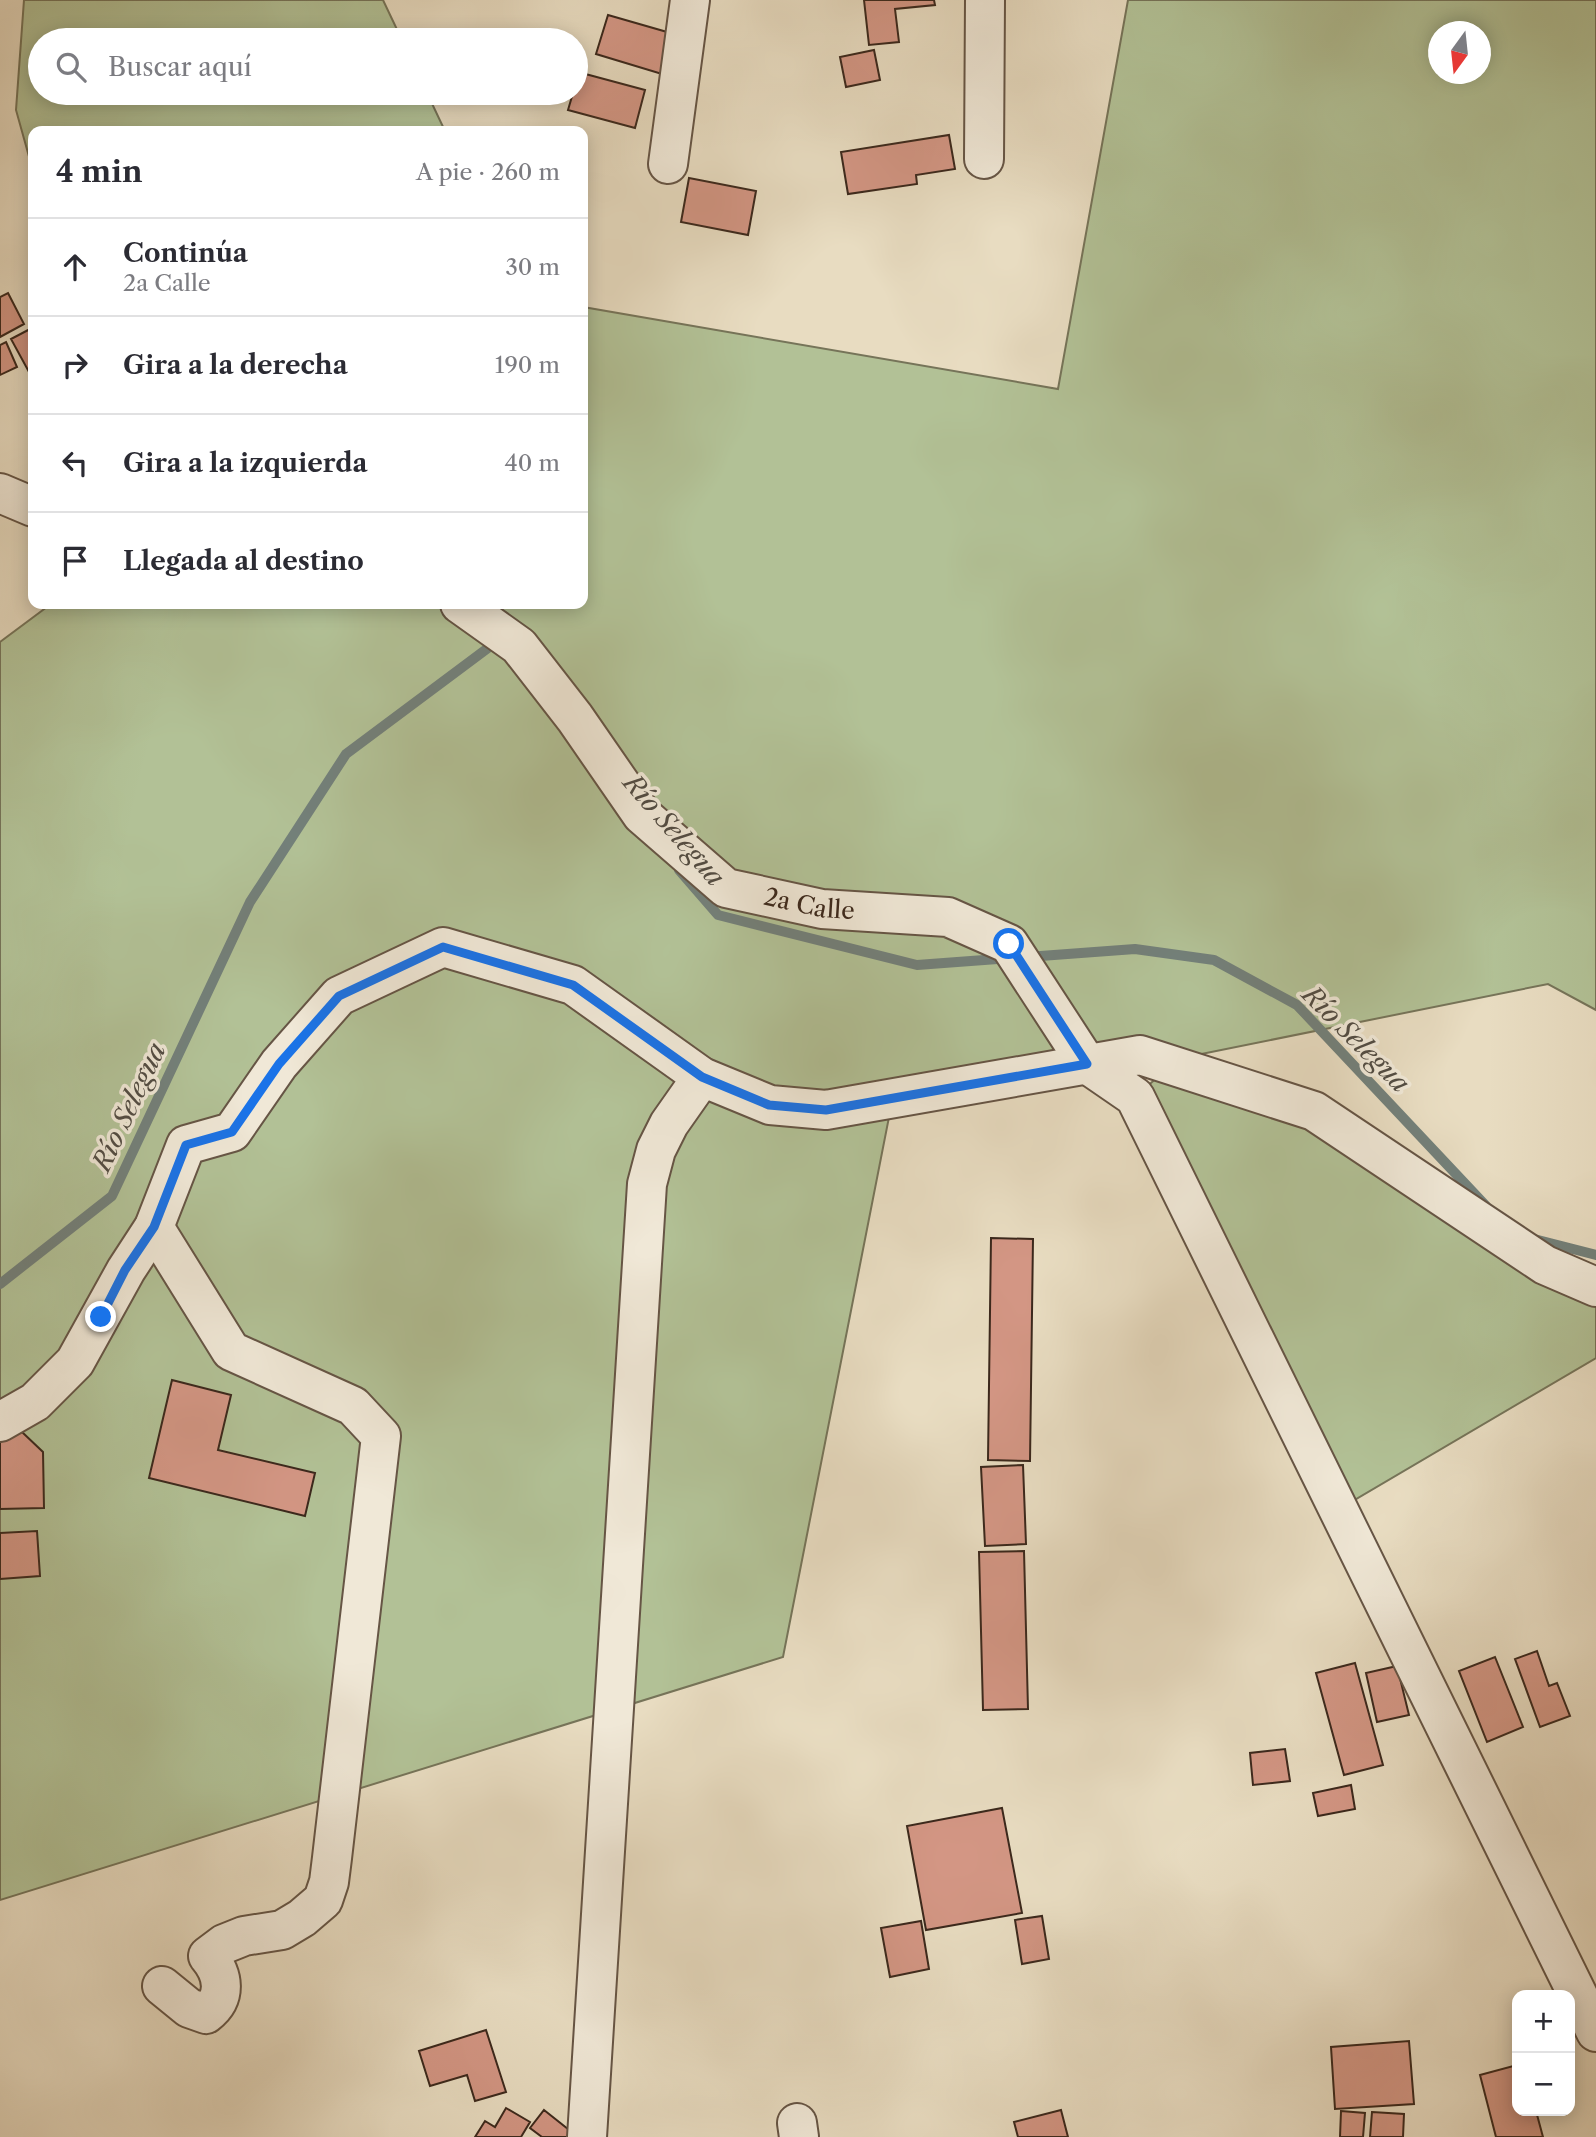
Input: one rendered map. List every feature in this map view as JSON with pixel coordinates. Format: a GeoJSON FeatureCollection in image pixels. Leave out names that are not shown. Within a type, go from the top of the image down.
{"type":"FeatureCollection","features":[{"type":"Feature","properties":{"kind":"street"},"geometry":{"type":"LineString","coordinates":[[668,164],[690,0]]}},
{"type":"Feature","properties":{"kind":"street"},"geometry":{"type":"LineString","coordinates":[[984,159],[985,0]]}},
{"type":"Feature","properties":{"kind":"street"},"geometry":{"type":"LineString","coordinates":[[0,494],[28,505]]}},
{"type":"Feature","properties":{"kind":"street","name":"2a Calle"},"geometry":{"type":"LineString","coordinates":[[467,609],[519,646],[575,718],[642,816],[726,888],[822,909],[948,917],[1018,958],[1087,1064]]}},
{"type":"Feature","properties":{"kind":"street"},"geometry":{"type":"LineString","coordinates":[[0,1422],[35,1402],[75,1362],[125,1270],[154,1227],[186,1145],[232,1132],[279,1064],[339,996],[443,947],[573,985],[702,1077],[769,1105],[826,1110],[1140,1055],[1314,1111],[1545,1265],[1596,1287]]}},
{"type":"Feature","properties":{"kind":"street"},"geometry":{"type":"LineString","coordinates":[[1087,1064],[1135,1097],[1596,2032]]}},
{"type":"Feature","properties":{"kind":"street"},"geometry":{"type":"LineString","coordinates":[[587,2137],[647,1184],[656,1150],[669,1124],[702,1077]]}},
{"type":"Feature","properties":{"kind":"street"},"geometry":{"type":"LineString","coordinates":[[154,1227],[231,1351],[353,1406],[380,1436],[332,1858],[323,1900],[302,1918],[282,1930],[244,1936],[224,1944],[208,1956],[218,1967],[222,1981],[213,2008],[206,2014],[189,2008],[162,1986]]}},
{"type":"Feature","properties":{"kind":"green space"},"geometry":{"type":"Polygon","coordinates":[[[24,0],[383,0],[396,28],[28,28],[28,105],[433,105],[443,126],[28,126],[28,153],[16,110],[24,0]]]}},
{"type":"Feature","properties":{"kind":"green space"},"geometry":{"type":"Polygon","coordinates":[[[1128,0],[1596,0],[1596,1010],[1548,984],[889,1117],[783,1657],[0,1900],[0,642],[44,609],[588,609],[588,308],[1058,389],[1128,0]]]}},
{"type":"Feature","properties":{"kind":"green space"},"geometry":{"type":"Polygon","coordinates":[[[1160,1075],[1304,1108],[1596,1286],[1596,1358],[1334,1512],[1135,1097],[1160,1075]]]}},
{"type":"Feature","properties":{"kind":"building"},"geometry":{"type":"Polygon","coordinates":[[[864,0],[934,0],[935,5],[895,9],[899,42],[869,45],[864,0]]]}},
{"type":"Feature","properties":{"kind":"building"},"geometry":{"type":"Polygon","coordinates":[[[608,15],[674,34],[662,74],[596,54],[608,15]]]}},
{"type":"Feature","properties":{"kind":"building"},"geometry":{"type":"Polygon","coordinates":[[[874,50],[880,80],[846,87],[840,57],[874,50]]]}},
{"type":"Feature","properties":{"kind":"building"},"geometry":{"type":"Polygon","coordinates":[[[588,75],[645,90],[635,128],[568,110],[569,105],[588,105],[588,75]]]}},
{"type":"Feature","properties":{"kind":"building"},"geometry":{"type":"Polygon","coordinates":[[[949,135],[955,169],[916,175],[917,184],[848,194],[841,152],[949,135]]]}},
{"type":"Feature","properties":{"kind":"building"},"geometry":{"type":"Polygon","coordinates":[[[689,178],[756,191],[748,235],[681,222],[689,178]]]}},
{"type":"Feature","properties":{"kind":"building"},"geometry":{"type":"Polygon","coordinates":[[[8,293],[24,324],[0,337],[0,297],[8,293]]]}},
{"type":"Feature","properties":{"kind":"building"},"geometry":{"type":"Polygon","coordinates":[[[28,330],[28,370],[11,339],[28,330]]]}},
{"type":"Feature","properties":{"kind":"building"},"geometry":{"type":"Polygon","coordinates":[[[6,342],[17,367],[0,375],[0,345],[6,342]]]}},
{"type":"Feature","properties":{"kind":"building"},"geometry":{"type":"Polygon","coordinates":[[[991,1238],[1033,1239],[1030,1461],[988,1460],[991,1238]]]}},
{"type":"Feature","properties":{"kind":"building"},"geometry":{"type":"Polygon","coordinates":[[[172,1380],[231,1395],[218,1450],[315,1473],[305,1516],[149,1478],[172,1380]]]}},
{"type":"Feature","properties":{"kind":"building"},"geometry":{"type":"Polygon","coordinates":[[[22,1432],[43,1452],[44,1508],[0,1509],[0,1441],[22,1432]]]}},
{"type":"Feature","properties":{"kind":"building"},"geometry":{"type":"Polygon","coordinates":[[[1023,1465],[1026,1544],[985,1546],[981,1467],[1023,1465]]]}},
{"type":"Feature","properties":{"kind":"building"},"geometry":{"type":"Polygon","coordinates":[[[37,1531],[40,1576],[0,1579],[0,1533],[37,1531]]]}},
{"type":"Feature","properties":{"kind":"building"},"geometry":{"type":"Polygon","coordinates":[[[1024,1551],[1028,1709],[983,1710],[979,1552],[1024,1551]]]}},
{"type":"Feature","properties":{"kind":"building"},"geometry":{"type":"Polygon","coordinates":[[[1537,1651],[1549,1686],[1557,1683],[1570,1716],[1540,1727],[1515,1659],[1537,1651]]]}},
{"type":"Feature","properties":{"kind":"building"},"geometry":{"type":"Polygon","coordinates":[[[1495,1657],[1523,1727],[1487,1742],[1459,1671],[1495,1657]]]}},
{"type":"Feature","properties":{"kind":"building"},"geometry":{"type":"Polygon","coordinates":[[[1355,1663],[1383,1765],[1344,1775],[1316,1673],[1355,1663]]]}},
{"type":"Feature","properties":{"kind":"building"},"geometry":{"type":"Polygon","coordinates":[[[1397,1666],[1409,1715],[1377,1722],[1366,1673],[1397,1666]]]}},
{"type":"Feature","properties":{"kind":"building"},"geometry":{"type":"Polygon","coordinates":[[[1285,1749],[1290,1781],[1253,1785],[1250,1753],[1285,1749]]]}},
{"type":"Feature","properties":{"kind":"building"},"geometry":{"type":"Polygon","coordinates":[[[1351,1785],[1355,1809],[1318,1816],[1313,1793],[1351,1785]]]}},
{"type":"Feature","properties":{"kind":"building"},"geometry":{"type":"Polygon","coordinates":[[[1002,1808],[1022,1913],[926,1930],[907,1826],[1002,1808]]]}},
{"type":"Feature","properties":{"kind":"building"},"geometry":{"type":"Polygon","coordinates":[[[1042,1916],[1049,1959],[1022,1964],[1015,1920],[1042,1916]]]}},
{"type":"Feature","properties":{"kind":"building"},"geometry":{"type":"Polygon","coordinates":[[[921,1921],[929,1969],[890,1977],[881,1928],[921,1921]]]}},
{"type":"Feature","properties":{"kind":"building"},"geometry":{"type":"Polygon","coordinates":[[[486,2030],[506,2092],[475,2101],[467,2075],[430,2086],[419,2051],[486,2030]]]}},
{"type":"Feature","properties":{"kind":"building"},"geometry":{"type":"Polygon","coordinates":[[[1409,2041],[1414,2104],[1335,2109],[1331,2047],[1409,2041]]]}},
{"type":"Feature","properties":{"kind":"building"},"geometry":{"type":"Polygon","coordinates":[[[1512,2066],[1512,2116],[1537,2116],[1543,2137],[1496,2137],[1480,2075],[1512,2066]]]}},
{"type":"Feature","properties":{"kind":"building"},"geometry":{"type":"Polygon","coordinates":[[[506,2108],[530,2122],[521,2137],[475,2137],[485,2121],[495,2127],[506,2108]]]}},
{"type":"Feature","properties":{"kind":"building"},"geometry":{"type":"Polygon","coordinates":[[[544,2110],[578,2137],[542,2137],[530,2128],[544,2110]]]}},
{"type":"Feature","properties":{"kind":"building"},"geometry":{"type":"Polygon","coordinates":[[[1061,2110],[1068,2137],[1018,2137],[1014,2122],[1061,2110]]]}},
{"type":"Feature","properties":{"kind":"building"},"geometry":{"type":"Polygon","coordinates":[[[1341,2111],[1365,2113],[1363,2137],[1340,2137],[1341,2111]]]}},
{"type":"Feature","properties":{"kind":"building"},"geometry":{"type":"Polygon","coordinates":[[[1372,2112],[1404,2114],[1403,2137],[1370,2137],[1372,2112]]]}},
{"type":"Feature","properties":{"kind":"waterway","name":"Río Selegua"},"geometry":{"type":"LineString","coordinates":[[0,1284],[112,1196],[250,902],[346,754],[496,642],[498,645]]}},
{"type":"Feature","properties":{"kind":"waterway","name":"Río Selegua"},"geometry":{"type":"LineString","coordinates":[[679,870],[718,915],[917,965],[1011,958]]}},
{"type":"Feature","properties":{"kind":"waterway","name":"Río Selegua"},"geometry":{"type":"LineString","coordinates":[[1027,957],[1135,949],[1214,960],[1297,1005],[1486,1206]]}},
{"type":"Feature","properties":{"kind":"waterway","name":"Río Selegua"},"geometry":{"type":"LineString","coordinates":[[1534,1239],[1596,1255]]}},
{"type":"Feature","properties":{"kind":"route"},"geometry":{"type":"LineString","coordinates":[[101,1317],[125,1270],[154,1227],[186,1145],[232,1132],[279,1064],[339,996],[443,947],[573,985],[702,1077],[769,1105],[826,1110],[1087,1064],[1009,944]]}}]}
